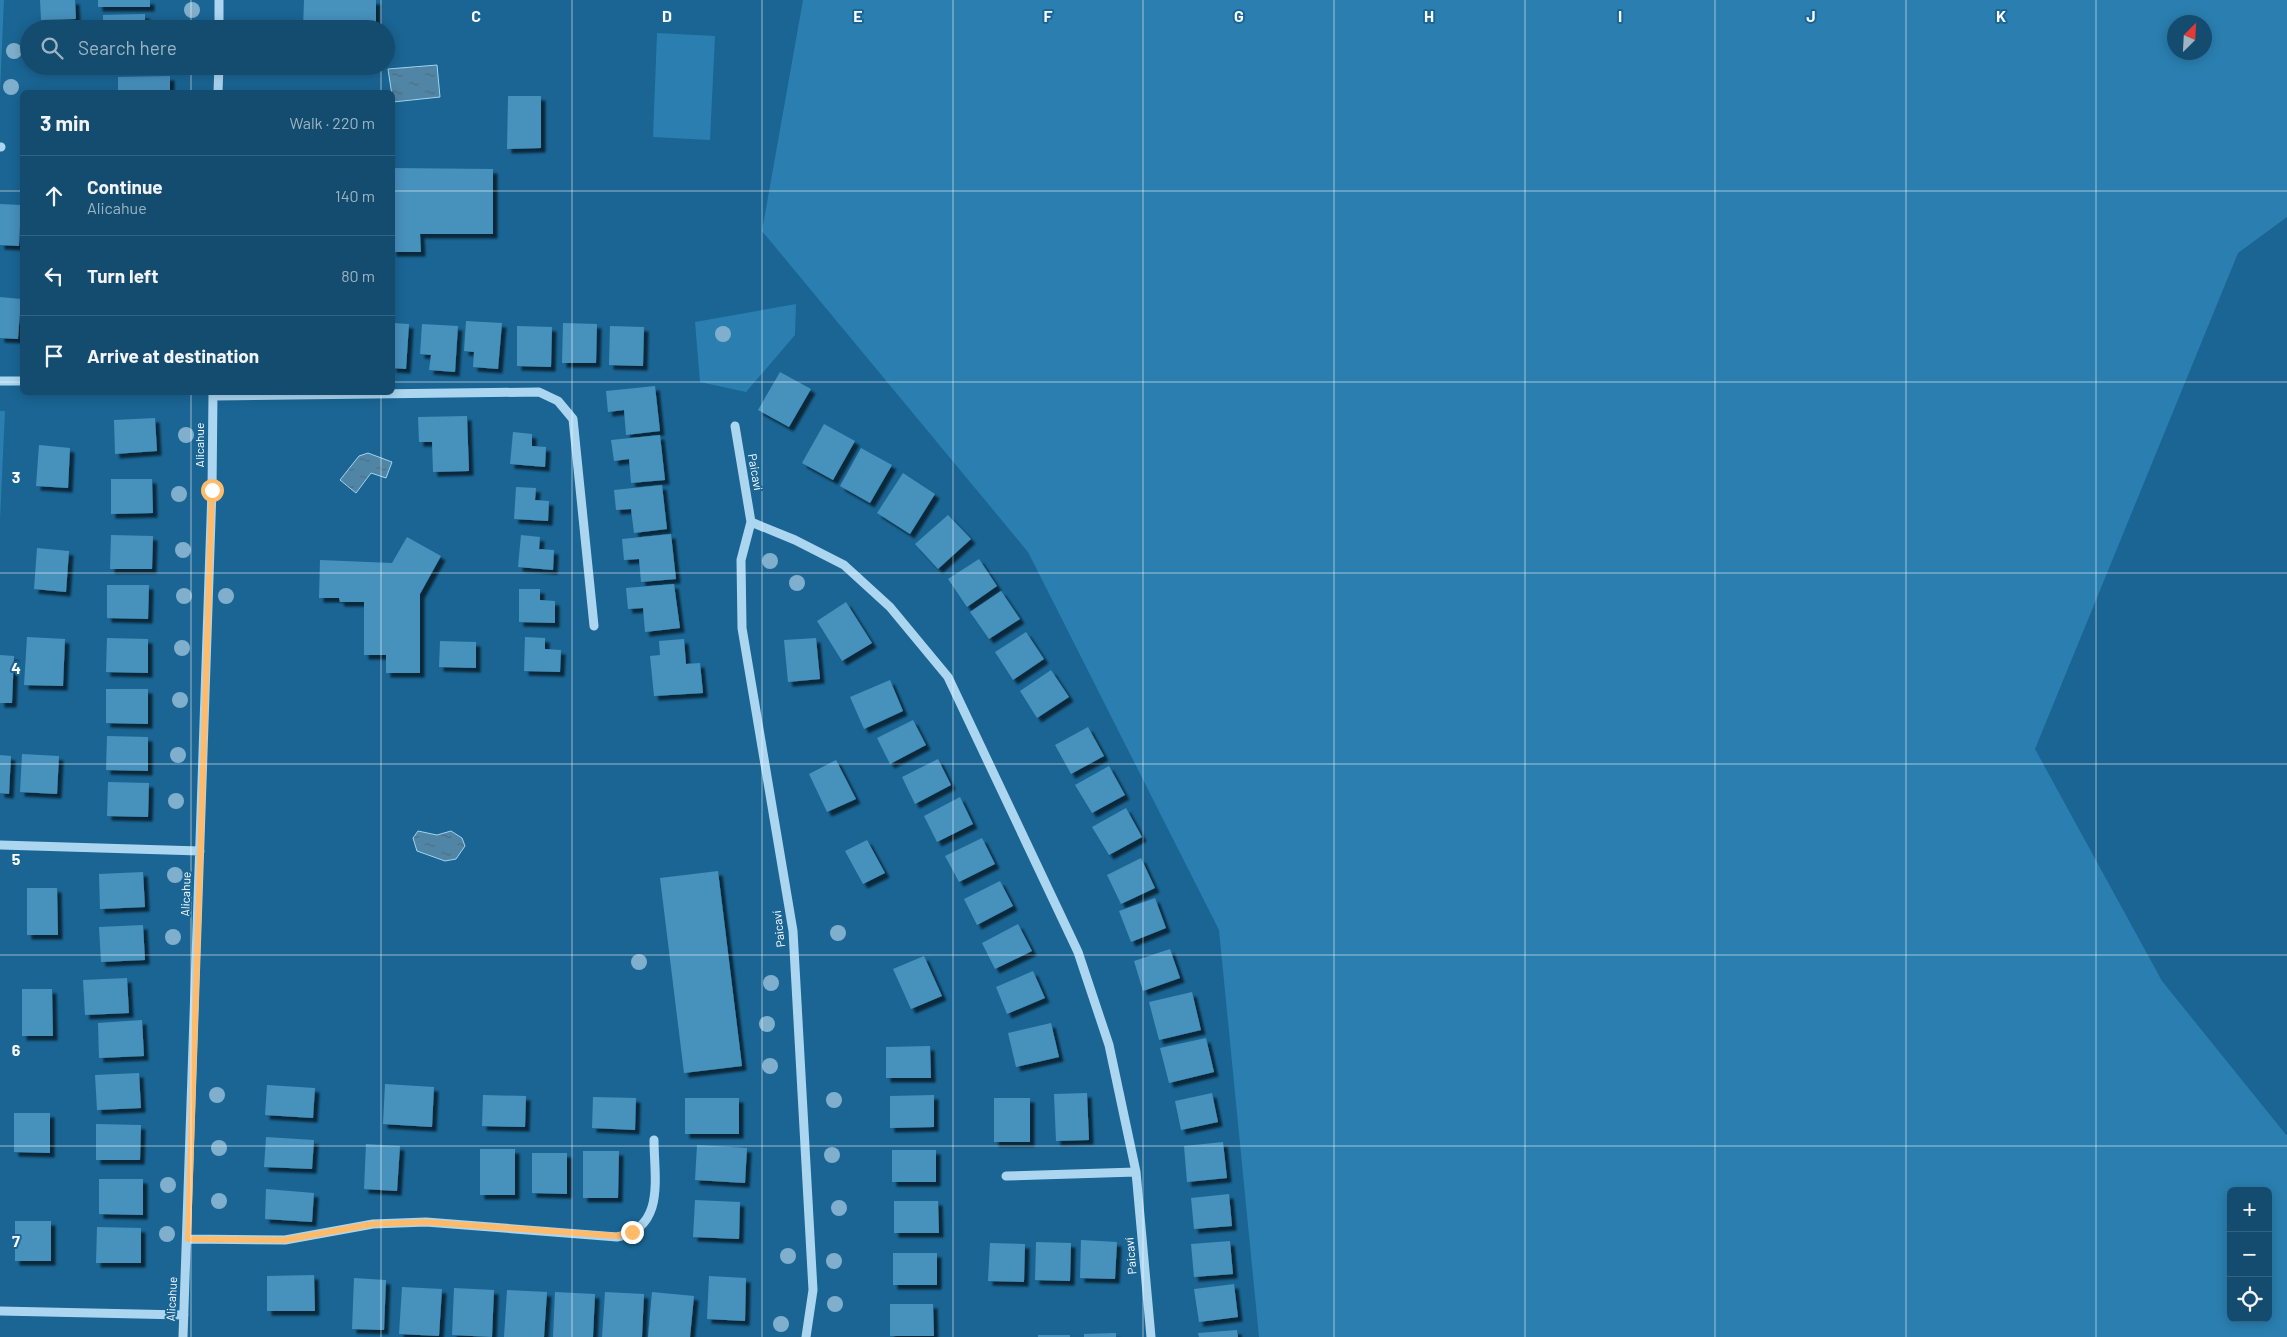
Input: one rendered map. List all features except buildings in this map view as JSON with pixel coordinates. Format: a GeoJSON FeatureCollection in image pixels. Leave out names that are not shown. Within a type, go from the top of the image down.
{"type":"FeatureCollection","features":[{"type":"Feature","properties":{"kind":"street"},"geometry":{"type":"LineString","coordinates":[[219,0],[219,20]]}},
{"type":"Feature","properties":{"kind":"street"},"geometry":{"type":"LineString","coordinates":[[218,75],[218,90]]}},
{"type":"Feature","properties":{"kind":"street"},"geometry":{"type":"LineString","coordinates":[[0,381],[20,381]]}},
{"type":"Feature","properties":{"kind":"street"},"geometry":{"type":"LineString","coordinates":[[395,393],[539,392],[558,400],[572,419],[594,626]]}},
{"type":"Feature","properties":{"kind":"street","name":"Alicahue"},"geometry":{"type":"LineString","coordinates":[[183,1337],[188,1239],[212,490],[213,395]]}},
{"type":"Feature","properties":{"kind":"street","name":"Paicaví"},"geometry":{"type":"LineString","coordinates":[[735,426],[751,522],[742,560],[742,628],[793,931],[813,1290],[806,1337]]}},
{"type":"Feature","properties":{"kind":"street","name":"Paicaví"},"geometry":{"type":"LineString","coordinates":[[751,522],[795,540],[844,565],[890,607],[948,676],[1078,952],[1109,1045],[1136,1172],[1152,1337]]}},
{"type":"Feature","properties":{"kind":"street"},"geometry":{"type":"LineString","coordinates":[[0,845],[200,851]]}},
{"type":"Feature","properties":{"kind":"street"},"geometry":{"type":"LineString","coordinates":[[188,1239],[285,1240],[373,1224],[426,1222],[617,1236],[626,1235],[643,1224],[653,1211],[654,1140]]}},
{"type":"Feature","properties":{"kind":"street"},"geometry":{"type":"LineString","coordinates":[[1006,1176],[1136,1172]]}},
{"type":"Feature","properties":{"kind":"street"},"geometry":{"type":"LineString","coordinates":[[0,1311],[184,1314]]}},
{"type":"Feature","properties":{"kind":"shaded area"},"geometry":{"type":"Polygon","coordinates":[[[0,0],[4,0],[0,92],[0,0]]]}},
{"type":"Feature","properties":{"kind":"shaded area"},"geometry":{"type":"Polygon","coordinates":[[[803,0],[2287,0],[2287,217],[2238,253],[2035,749],[2162,981],[2287,1136],[2287,1337],[1259,1337],[1219,930],[1028,552],[762,231],[803,0]]]}},
{"type":"Feature","properties":{"kind":"shaded area"},"geometry":{"type":"Polygon","coordinates":[[[657,33],[715,36],[710,140],[653,137],[657,33]]]}},
{"type":"Feature","properties":{"kind":"shaded area"},"geometry":{"type":"Polygon","coordinates":[[[796,304],[795,335],[746,392],[700,382],[695,322],[796,304]]]}},
{"type":"Feature","properties":{"kind":"shaded area"},"geometry":{"type":"Polygon","coordinates":[[[0,411],[5,411],[0,520],[0,411]]]}},
{"type":"Feature","properties":{"kind":"water"},"geometry":{"type":"Polygon","coordinates":[[[437,65],[440,97],[395,102],[395,90],[391,90],[389,75],[395,75],[395,68],[437,65]]]}},
{"type":"Feature","properties":{"kind":"water"},"geometry":{"type":"Polygon","coordinates":[[[368,453],[392,462],[386,478],[371,473],[356,493],[340,480],[359,456],[368,453]]]}},
{"type":"Feature","properties":{"kind":"water"},"geometry":{"type":"Polygon","coordinates":[[[418,831],[437,835],[451,831],[462,838],[465,846],[456,859],[445,861],[417,851],[413,838],[418,831]]]}},
{"type":"Feature","properties":{"kind":"route"},"geometry":{"type":"LineString","coordinates":[[212,490],[188,1239],[285,1240],[318,1236],[373,1224],[426,1222],[617,1236],[632,1232]]}}]}
